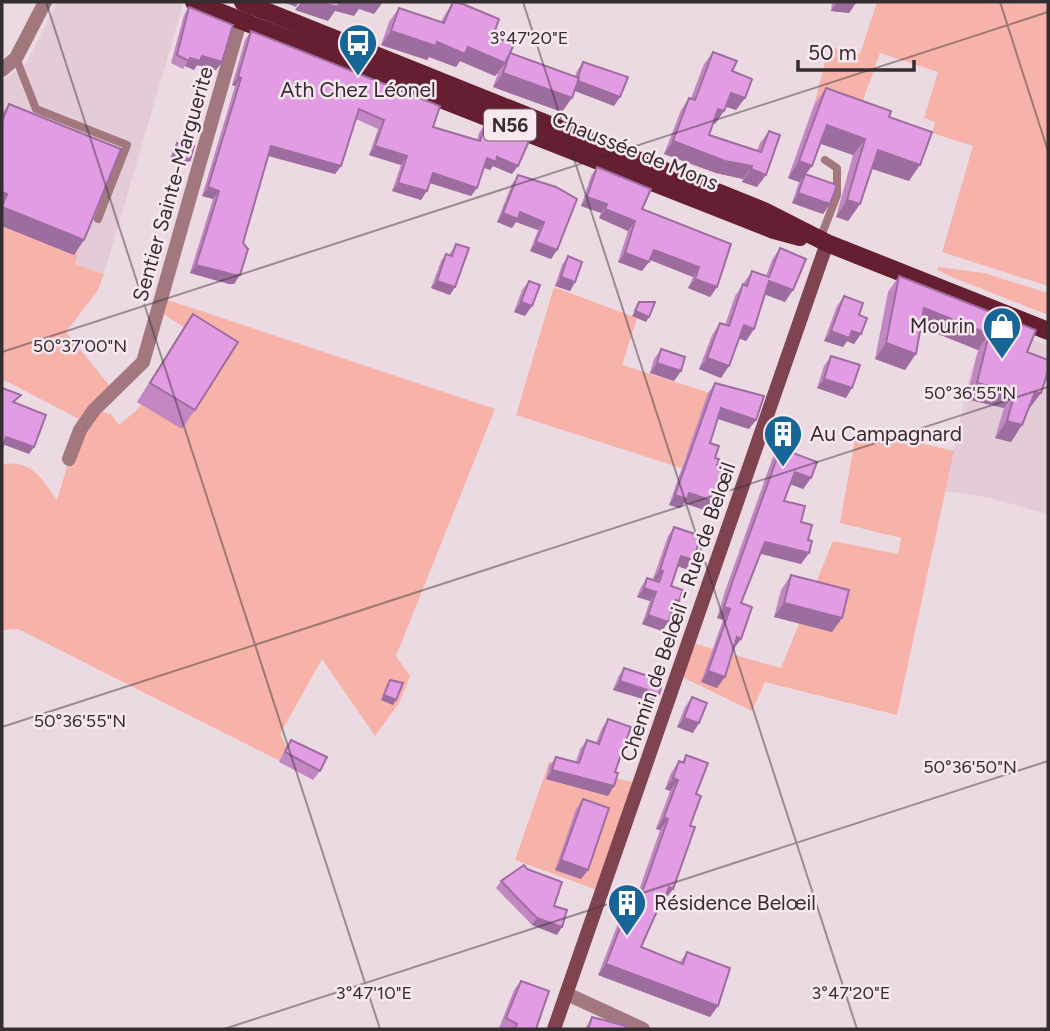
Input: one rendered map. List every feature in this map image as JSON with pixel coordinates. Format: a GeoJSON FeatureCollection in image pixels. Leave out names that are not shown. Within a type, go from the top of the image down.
{"type":"FeatureCollection","features":[{"type":"Feature","properties":{"kind":"main road","name":"Chaussée de Mons"},"geometry":{"type":"LineString","coordinates":[[194,2],[243,6],[774,230],[823,241],[1048,331]]}},
{"type":"Feature","properties":{"kind":"street"},"geometry":{"type":"LineString","coordinates":[[2,70],[16,58],[45,2]]}},
{"type":"Feature","properties":{"kind":"street","name":"Sentier Sainte-Marguerite"},"geometry":{"type":"LineString","coordinates":[[69,459],[80,430],[94,410],[143,362],[243,6]]}},
{"type":"Feature","properties":{"kind":"street","name":"Chemin de Belœil - Rue de Belœil"},"geometry":{"type":"LineString","coordinates":[[554,1029],[823,241]]}},
{"type":"Feature","properties":{"kind":"street"},"geometry":{"type":"LineString","coordinates":[[567,994],[643,1029]]}},
{"type":"Feature","properties":{"kind":"lane"},"geometry":{"type":"LineString","coordinates":[[16,58],[36,109],[127,145],[98,219]]}},
{"type":"Feature","properties":{"kind":"lane"},"geometry":{"type":"LineString","coordinates":[[823,241],[837,195],[837,169],[825,160]]}},
{"type":"Feature","properties":{"kind":"shaded area"},"geometry":{"type":"Polygon","coordinates":[[[57,2],[175,2],[183,5],[104,274],[75,264],[77,252],[2,227],[2,81],[26,64],[57,2]]]}},
{"type":"Feature","properties":{"kind":"shaded area"},"geometry":{"type":"Polygon","coordinates":[[[877,2],[1048,4],[1048,286],[942,252],[973,146],[932,133],[935,122],[924,118],[938,72],[880,53],[856,120],[814,105],[829,47],[860,54],[877,2]]]}},
{"type":"Feature","properties":{"kind":"shaded area"},"geometry":{"type":"Polygon","coordinates":[[[3,225],[78,252],[75,264],[104,274],[98,290],[66,332],[113,390],[94,410],[111,414],[119,425],[137,410],[191,332],[159,311],[168,300],[495,409],[396,656],[410,676],[399,703],[375,736],[322,659],[280,734],[287,748],[280,761],[18,629],[2,630],[2,464],[13,463],[29,468],[41,478],[57,500],[75,440],[85,422],[2,379],[3,225]]]}},
{"type":"Feature","properties":{"kind":"shaded area"},"geometry":{"type":"Polygon","coordinates":[[[938,267],[984,273],[1048,293],[1048,315],[952,277],[937,270],[938,267]]]}},
{"type":"Feature","properties":{"kind":"shaded area"},"geometry":{"type":"Polygon","coordinates":[[[554,287],[637,318],[622,365],[710,393],[681,468],[516,415],[554,287]]]}},
{"type":"Feature","properties":{"kind":"shaded area"},"geometry":{"type":"Polygon","coordinates":[[[989,322],[1048,346],[1047,514],[991,498],[945,491],[970,373],[989,322]]]}},
{"type":"Feature","properties":{"kind":"shaded area"},"geometry":{"type":"Polygon","coordinates":[[[857,428],[954,451],[897,715],[765,682],[752,711],[678,675],[689,642],[781,668],[833,541],[898,554],[901,538],[840,523],[857,428]]]}},
{"type":"Feature","properties":{"kind":"shaded area"},"geometry":{"type":"Polygon","coordinates":[[[549,762],[640,784],[603,892],[515,860],[549,762]]]}},
{"type":"Feature","properties":{"kind":"building"},"geometry":{"type":"Polygon","coordinates":[[[318,2],[339,2],[338,7],[318,2]]]}},
{"type":"Feature","properties":{"kind":"building"},"geometry":{"type":"Polygon","coordinates":[[[453,2],[499,19],[493,36],[514,44],[505,63],[468,47],[465,54],[437,42],[436,46],[391,31],[399,8],[444,23],[453,2]]]}},
{"type":"Feature","properties":{"kind":"building"},"geometry":{"type":"Polygon","coordinates":[[[189,7],[233,25],[222,62],[202,56],[200,61],[190,58],[189,61],[177,55],[189,7]]]}},
{"type":"Feature","properties":{"kind":"building"},"geometry":{"type":"Polygon","coordinates":[[[251,31],[440,106],[433,127],[480,141],[485,124],[529,141],[518,166],[497,157],[496,162],[487,158],[477,188],[433,173],[427,191],[398,183],[407,156],[375,146],[384,120],[359,109],[341,166],[271,146],[243,243],[248,249],[240,275],[196,265],[219,191],[208,187],[241,78],[238,77],[251,31]]]}},
{"type":"Feature","properties":{"kind":"building"},"geometry":{"type":"Polygon","coordinates":[[[713,52],[737,61],[732,71],[752,79],[745,98],[731,93],[724,111],[718,109],[709,135],[761,152],[769,131],[780,135],[766,175],[751,169],[752,166],[725,161],[673,141],[689,98],[695,100],[713,52]]]}},
{"type":"Feature","properties":{"kind":"building"},"geometry":{"type":"Polygon","coordinates":[[[510,53],[579,78],[572,98],[503,73],[510,53]]]}},
{"type":"Feature","properties":{"kind":"building"},"geometry":{"type":"Polygon","coordinates":[[[583,62],[628,77],[620,97],[578,81],[583,62]]]}},
{"type":"Feature","properties":{"kind":"building"},"geometry":{"type":"Polygon","coordinates":[[[826,88],[891,111],[889,117],[932,132],[920,165],[878,150],[860,204],[847,200],[865,139],[827,125],[812,166],[799,161],[826,88]]]}},
{"type":"Feature","properties":{"kind":"building"},"geometry":{"type":"Polygon","coordinates":[[[9,104],[121,149],[84,240],[2,207],[7,194],[2,192],[2,121],[9,104]]]}},
{"type":"Feature","properties":{"kind":"building"},"geometry":{"type":"Polygon","coordinates":[[[177,143],[194,146],[190,160],[174,154],[177,143]]]}},
{"type":"Feature","properties":{"kind":"building"},"geometry":{"type":"Polygon","coordinates":[[[597,167],[651,189],[642,209],[731,244],[717,287],[695,279],[699,267],[654,250],[649,262],[625,253],[635,221],[605,209],[607,204],[587,197],[597,167]]]}},
{"type":"Feature","properties":{"kind":"building"},"geometry":{"type":"Polygon","coordinates":[[[805,174],[837,185],[830,204],[798,193],[805,174]]]}},
{"type":"Feature","properties":{"kind":"building"},"geometry":{"type":"Polygon","coordinates":[[[518,175],[556,187],[577,199],[557,250],[536,242],[544,222],[520,212],[518,219],[503,213],[518,175]]]}},
{"type":"Feature","properties":{"kind":"building"},"geometry":{"type":"Polygon","coordinates":[[[456,244],[469,248],[455,287],[437,281],[446,254],[452,256],[456,244]]]}},
{"type":"Feature","properties":{"kind":"building"},"geometry":{"type":"Polygon","coordinates":[[[780,248],[806,259],[793,290],[769,281],[754,329],[744,325],[729,366],[707,358],[720,323],[729,326],[743,284],[747,286],[752,271],[769,277],[780,248]]]}},
{"type":"Feature","properties":{"kind":"building"},"geometry":{"type":"Polygon","coordinates":[[[568,256],[582,262],[575,282],[561,277],[568,256]]]}},
{"type":"Feature","properties":{"kind":"building"},"geometry":{"type":"Polygon","coordinates":[[[899,276],[1036,330],[1027,352],[1048,360],[1048,371],[1041,393],[1035,392],[1022,425],[1007,421],[1015,392],[977,383],[989,334],[924,308],[916,354],[886,343],[899,276]]]}},
{"type":"Feature","properties":{"kind":"building"},"geometry":{"type":"Polygon","coordinates":[[[529,281],[540,285],[532,306],[521,302],[529,281]]]}},
{"type":"Feature","properties":{"kind":"building"},"geometry":{"type":"Polygon","coordinates":[[[844,296],[863,303],[859,315],[867,318],[861,334],[852,331],[849,338],[831,331],[844,296]]]}},
{"type":"Feature","properties":{"kind":"building"},"geometry":{"type":"Polygon","coordinates":[[[639,302],[655,302],[649,317],[635,311],[639,302]]]}},
{"type":"Feature","properties":{"kind":"building"},"geometry":{"type":"Polygon","coordinates":[[[193,314],[238,342],[195,410],[150,383],[193,314]]]}},
{"type":"Feature","properties":{"kind":"building"},"geometry":{"type":"Polygon","coordinates":[[[661,349],[685,357],[681,371],[657,363],[661,349]]]}},
{"type":"Feature","properties":{"kind":"building"},"geometry":{"type":"Polygon","coordinates":[[[831,356],[860,365],[852,388],[824,379],[831,356]]]}},
{"type":"Feature","properties":{"kind":"building"},"geometry":{"type":"Polygon","coordinates":[[[715,383],[764,396],[756,420],[721,408],[710,443],[719,446],[715,458],[719,459],[717,465],[725,468],[713,501],[689,493],[687,499],[675,495],[715,383]]]}},
{"type":"Feature","properties":{"kind":"building"},"geometry":{"type":"Polygon","coordinates":[[[2,388],[21,395],[13,402],[46,415],[34,447],[6,437],[2,449],[2,388]]]}},
{"type":"Feature","properties":{"kind":"building"},"geometry":{"type":"Polygon","coordinates":[[[787,430],[800,434],[793,453],[817,462],[811,478],[795,472],[784,501],[805,506],[801,522],[812,525],[808,540],[812,541],[809,553],[765,542],[741,603],[752,607],[741,639],[737,637],[725,677],[708,671],[730,609],[724,607],[787,430]]]}},
{"type":"Feature","properties":{"kind":"building"},"geometry":{"type":"Polygon","coordinates":[[[674,527],[701,536],[693,560],[681,556],[671,586],[683,590],[668,622],[648,615],[656,592],[644,588],[647,578],[659,582],[663,571],[660,570],[674,527]]]}},
{"type":"Feature","properties":{"kind":"building"},"geometry":{"type":"Polygon","coordinates":[[[791,575],[849,590],[842,618],[784,603],[791,575]]]}},
{"type":"Feature","properties":{"kind":"building"},"geometry":{"type":"Polygon","coordinates":[[[624,668],[663,681],[659,694],[620,681],[624,668]]]}},
{"type":"Feature","properties":{"kind":"building"},"geometry":{"type":"Polygon","coordinates":[[[390,680],[403,683],[396,700],[384,695],[390,680]]]}},
{"type":"Feature","properties":{"kind":"building"},"geometry":{"type":"Polygon","coordinates":[[[692,697],[707,703],[699,723],[684,718],[692,697]]]}},
{"type":"Feature","properties":{"kind":"building"},"geometry":{"type":"Polygon","coordinates":[[[608,719],[631,727],[615,772],[618,773],[614,786],[552,770],[556,757],[579,763],[587,740],[599,744],[608,719]]]}},
{"type":"Feature","properties":{"kind":"building"},"geometry":{"type":"Polygon","coordinates":[[[291,740],[327,757],[320,771],[285,752],[291,740]]]}},
{"type":"Feature","properties":{"kind":"building"},"geometry":{"type":"Polygon","coordinates":[[[686,755],[708,763],[696,794],[701,796],[690,826],[695,827],[673,889],[669,887],[641,947],[683,964],[687,952],[730,968],[718,1006],[606,964],[634,892],[641,894],[647,879],[668,819],[664,817],[678,780],[673,778],[679,761],[684,763],[686,755]]]}},
{"type":"Feature","properties":{"kind":"building"},"geometry":{"type":"Polygon","coordinates":[[[583,799],[609,808],[588,870],[561,860],[583,799]]]}},
{"type":"Feature","properties":{"kind":"building"},"geometry":{"type":"Polygon","coordinates":[[[524,865],[527,869],[562,882],[554,906],[567,910],[562,927],[537,918],[501,881],[524,865]]]}},
{"type":"Feature","properties":{"kind":"building"},"geometry":{"type":"Polygon","coordinates":[[[521,981],[549,991],[536,1029],[515,1029],[517,1024],[506,1018],[521,981]]]}},
{"type":"Feature","properties":{"kind":"building"},"geometry":{"type":"Polygon","coordinates":[[[592,1017],[626,1026],[625,1029],[588,1029],[592,1017]]]}},
{"type":"Feature","properties":{"kind":"place","name":"Ath Chez Léonel"},"geometry":{"type":"Point","coordinates":[358,77]}},
{"type":"Feature","properties":{"kind":"place","name":"Mourin"},"geometry":{"type":"Point","coordinates":[1002,360]}},
{"type":"Feature","properties":{"kind":"place","name":"Au Campagnard"},"geometry":{"type":"Point","coordinates":[783,468]}},
{"type":"Feature","properties":{"kind":"place","name":"Résidence Belœil"},"geometry":{"type":"Point","coordinates":[627,937]}}]}
